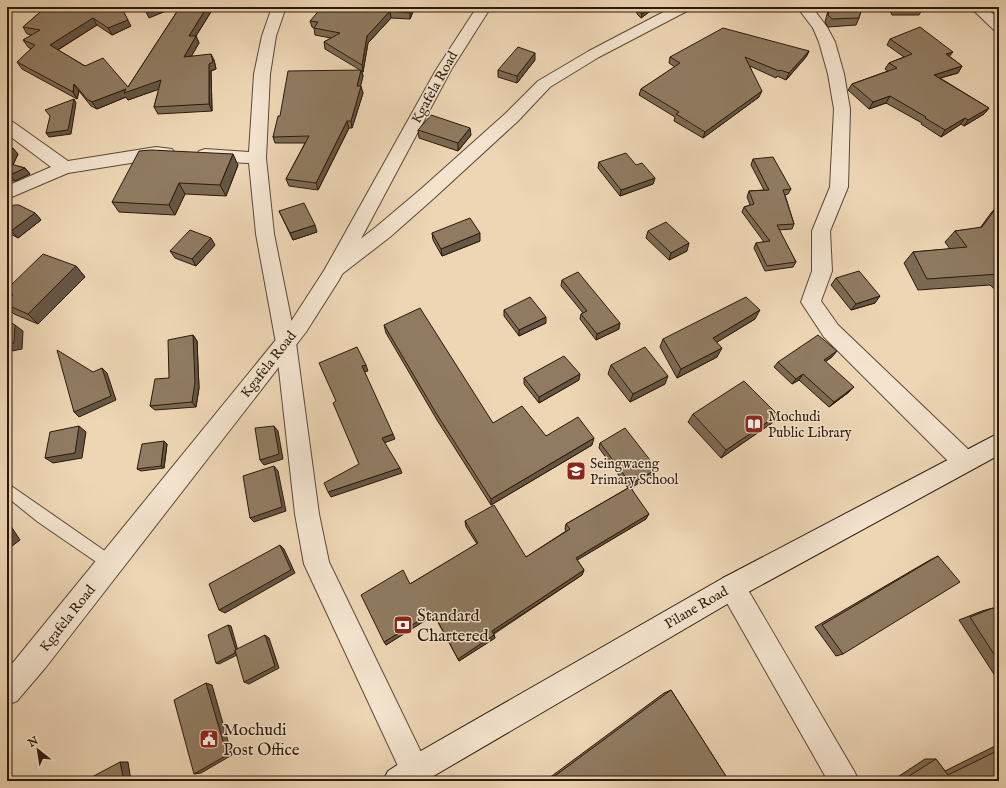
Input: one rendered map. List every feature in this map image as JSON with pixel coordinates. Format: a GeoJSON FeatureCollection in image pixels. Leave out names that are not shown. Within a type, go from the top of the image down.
{"type":"FeatureCollection","features":[{"type":"Feature","properties":{"kind":"street"},"geometry":{"type":"LineString","coordinates":[[280,7],[269,36],[262,74],[257,158],[265,234],[286,343],[307,514],[316,564],[411,777]]}},
{"type":"Feature","properties":{"kind":"street","name":"Kgafela Road"},"geometry":{"type":"LineString","coordinates":[[7,691],[286,343],[298,326],[335,269],[459,42],[484,7]]}},
{"type":"Feature","properties":{"kind":"street"},"geometry":{"type":"LineString","coordinates":[[335,269],[383,232],[427,194],[512,117],[544,84],[594,54],[684,7]]}},
{"type":"Feature","properties":{"kind":"street"},"geometry":{"type":"LineString","coordinates":[[804,7],[820,27],[827,42],[836,74],[842,109],[839,187],[821,231],[822,271],[811,302],[831,331],[964,461]]}},
{"type":"Feature","properties":{"kind":"street"},"geometry":{"type":"LineString","coordinates":[[977,7],[999,27]]}},
{"type":"Feature","properties":{"kind":"street"},"geometry":{"type":"LineString","coordinates":[[7,126],[65,168]]}},
{"type":"Feature","properties":{"kind":"street"},"geometry":{"type":"LineString","coordinates":[[7,193],[65,168],[156,153],[185,153],[257,158]]}},
{"type":"Feature","properties":{"kind":"street","name":"Pilane Road"},"geometry":{"type":"LineString","coordinates":[[411,777],[732,587],[999,443]]}},
{"type":"Feature","properties":{"kind":"street"},"geometry":{"type":"LineString","coordinates":[[732,587],[844,781]]}},
{"type":"Feature","properties":{"kind":"lane"},"geometry":{"type":"LineString","coordinates":[[7,490],[43,517],[110,563]]}},
{"type":"Feature","properties":{"kind":"building"},"geometry":{"type":"Polygon","coordinates":[[[46,7],[121,7],[128,20],[108,28],[93,18],[50,45],[85,66],[103,58],[128,87],[180,7],[207,7],[189,36],[196,36],[184,57],[211,54],[213,62],[209,64],[209,104],[154,107],[161,80],[124,93],[126,89],[92,102],[87,99],[74,84],[73,92],[17,62],[35,45],[23,40],[40,30],[23,27],[46,7]]]}},
{"type":"Feature","properties":{"kind":"building"},"geometry":{"type":"Polygon","coordinates":[[[149,7],[157,7],[146,12],[149,7]]]}},
{"type":"Feature","properties":{"kind":"building"},"geometry":{"type":"Polygon","coordinates":[[[322,7],[412,7],[410,13],[390,11],[367,36],[362,65],[324,42],[340,33],[314,28],[318,22],[310,21],[322,7]]]}},
{"type":"Feature","properties":{"kind":"building"},"geometry":{"type":"Polygon","coordinates":[[[640,7],[652,7],[642,14],[637,10],[640,7]]]}},
{"type":"Feature","properties":{"kind":"building"},"geometry":{"type":"Polygon","coordinates":[[[830,7],[862,7],[859,18],[832,19],[828,15],[830,7]]]}},
{"type":"Feature","properties":{"kind":"building"},"geometry":{"type":"Polygon","coordinates":[[[895,7],[922,7],[923,8],[896,8],[895,7]]]}},
{"type":"Feature","properties":{"kind":"building"},"geometry":{"type":"Polygon","coordinates":[[[920,27],[953,52],[946,54],[962,66],[934,75],[989,108],[968,120],[965,118],[945,130],[890,96],[873,102],[852,84],[897,68],[889,63],[912,54],[890,39],[920,27]]]}},
{"type":"Feature","properties":{"kind":"building"},"geometry":{"type":"Polygon","coordinates":[[[723,28],[809,51],[789,73],[779,71],[745,57],[762,91],[705,132],[676,114],[679,112],[641,89],[680,63],[670,57],[723,28]]]}},
{"type":"Feature","properties":{"kind":"building"},"geometry":{"type":"Polygon","coordinates":[[[518,47],[535,53],[517,76],[498,70],[518,47]]]}},
{"type":"Feature","properties":{"kind":"building"},"geometry":{"type":"Polygon","coordinates":[[[361,70],[357,86],[361,86],[351,121],[347,121],[316,183],[286,179],[309,136],[273,137],[278,116],[280,116],[288,71],[361,70]]]}},
{"type":"Feature","properties":{"kind":"building"},"geometry":{"type":"Polygon","coordinates":[[[74,99],[68,130],[46,133],[50,116],[45,110],[74,99]]]}},
{"type":"Feature","properties":{"kind":"building"},"geometry":{"type":"Polygon","coordinates":[[[431,115],[470,128],[458,143],[418,130],[431,115]]]}},
{"type":"Feature","properties":{"kind":"building"},"geometry":{"type":"Polygon","coordinates":[[[13,148],[7,160],[7,149],[13,148]]]}},
{"type":"Feature","properties":{"kind":"building"},"geometry":{"type":"Polygon","coordinates":[[[151,150],[233,154],[220,185],[179,183],[169,205],[112,202],[139,151],[151,150]]]}},
{"type":"Feature","properties":{"kind":"building"},"geometry":{"type":"Polygon","coordinates":[[[626,153],[636,165],[642,163],[655,178],[621,190],[599,162],[626,153]]]}},
{"type":"Feature","properties":{"kind":"building"},"geometry":{"type":"Polygon","coordinates":[[[773,157],[791,189],[783,190],[794,224],[777,225],[796,262],[767,266],[756,243],[770,241],[744,207],[754,204],[749,191],[769,190],[753,159],[773,157]]]}},
{"type":"Feature","properties":{"kind":"building"},"geometry":{"type":"Polygon","coordinates":[[[7,163],[25,168],[7,175],[7,163]]]}},
{"type":"Feature","properties":{"kind":"building"},"geometry":{"type":"Polygon","coordinates":[[[304,203],[315,225],[290,233],[279,211],[304,203]]]}},
{"type":"Feature","properties":{"kind":"building"},"geometry":{"type":"Polygon","coordinates":[[[999,204],[999,274],[927,279],[913,252],[967,247],[955,231],[982,227],[999,204]]]}},
{"type":"Feature","properties":{"kind":"building"},"geometry":{"type":"Polygon","coordinates":[[[14,205],[19,205],[35,213],[11,231],[7,229],[7,210],[14,205]]]}},
{"type":"Feature","properties":{"kind":"building"},"geometry":{"type":"Polygon","coordinates":[[[470,218],[480,233],[441,249],[432,233],[470,218]]]}},
{"type":"Feature","properties":{"kind":"building"},"geometry":{"type":"Polygon","coordinates":[[[666,222],[689,243],[671,253],[648,231],[666,222]]]}},
{"type":"Feature","properties":{"kind":"building"},"geometry":{"type":"Polygon","coordinates":[[[190,230],[211,238],[192,259],[170,251],[190,230]]]}},
{"type":"Feature","properties":{"kind":"building"},"geometry":{"type":"Polygon","coordinates":[[[43,254],[76,266],[28,314],[7,305],[7,300],[13,295],[7,293],[7,289],[43,254]]]}},
{"type":"Feature","properties":{"kind":"building"},"geometry":{"type":"Polygon","coordinates":[[[859,271],[880,296],[856,304],[836,278],[859,271]]]}},
{"type":"Feature","properties":{"kind":"building"},"geometry":{"type":"Polygon","coordinates":[[[578,272],[620,323],[597,334],[581,314],[587,311],[562,280],[578,272]]]}},
{"type":"Feature","properties":{"kind":"building"},"geometry":{"type":"Polygon","coordinates":[[[530,297],[546,317],[519,330],[504,310],[530,297]]]}},
{"type":"Feature","properties":{"kind":"building"},"geometry":{"type":"Polygon","coordinates":[[[746,297],[760,310],[713,338],[722,348],[681,369],[663,339],[746,297]]]}},
{"type":"Feature","properties":{"kind":"building"},"geometry":{"type":"Polygon","coordinates":[[[420,308],[493,423],[522,406],[546,436],[578,417],[594,438],[491,499],[436,413],[384,325],[420,308]]]}},
{"type":"Feature","properties":{"kind":"building"},"geometry":{"type":"Polygon","coordinates":[[[7,320],[15,325],[14,343],[7,344],[7,320]]]}},
{"type":"Feature","properties":{"kind":"building"},"geometry":{"type":"Polygon","coordinates":[[[193,335],[195,382],[192,402],[150,406],[155,379],[169,378],[168,340],[193,335]]]}},
{"type":"Feature","properties":{"kind":"building"},"geometry":{"type":"Polygon","coordinates":[[[818,335],[837,351],[824,360],[854,387],[834,402],[803,374],[796,379],[778,362],[818,335]]]}},
{"type":"Feature","properties":{"kind":"building"},"geometry":{"type":"Polygon","coordinates":[[[357,347],[366,365],[362,366],[393,434],[382,438],[400,468],[328,492],[324,483],[359,464],[333,403],[336,401],[319,363],[357,347]]]}},
{"type":"Feature","properties":{"kind":"building"},"geometry":{"type":"Polygon","coordinates":[[[645,347],[668,376],[633,394],[611,365],[645,347]]]}},
{"type":"Feature","properties":{"kind":"building"},"geometry":{"type":"Polygon","coordinates":[[[57,350],[93,372],[102,368],[111,396],[74,412],[57,350]]]}},
{"type":"Feature","properties":{"kind":"building"},"geometry":{"type":"Polygon","coordinates":[[[564,356],[580,374],[539,397],[524,378],[564,356]]]}},
{"type":"Feature","properties":{"kind":"building"},"geometry":{"type":"Polygon","coordinates":[[[744,381],[778,415],[726,450],[693,414],[744,381]]]}},
{"type":"Feature","properties":{"kind":"building"},"geometry":{"type":"Polygon","coordinates":[[[79,426],[75,453],[45,458],[50,432],[79,426]]]}},
{"type":"Feature","properties":{"kind":"building"},"geometry":{"type":"Polygon","coordinates":[[[274,426],[279,454],[260,460],[255,428],[274,426]]]}},
{"type":"Feature","properties":{"kind":"building"},"geometry":{"type":"Polygon","coordinates":[[[625,428],[657,469],[631,484],[600,443],[625,428]]]}},
{"type":"Feature","properties":{"kind":"building"},"geometry":{"type":"Polygon","coordinates":[[[164,441],[161,466],[137,469],[142,444],[164,441]]]}},
{"type":"Feature","properties":{"kind":"building"},"geometry":{"type":"Polygon","coordinates":[[[274,466],[282,507],[250,518],[243,476],[274,466]]]}},
{"type":"Feature","properties":{"kind":"building"},"geometry":{"type":"Polygon","coordinates":[[[630,487],[649,514],[576,558],[584,570],[492,631],[494,635],[458,659],[433,612],[384,642],[361,595],[403,570],[410,584],[478,543],[465,521],[494,505],[526,557],[570,529],[566,524],[630,487]]]}},
{"type":"Feature","properties":{"kind":"building"},"geometry":{"type":"Polygon","coordinates":[[[7,530],[11,536],[7,540],[7,530]]]}},
{"type":"Feature","properties":{"kind":"building"},"geometry":{"type":"Polygon","coordinates":[[[280,545],[291,570],[219,610],[209,584],[280,545]]]}},
{"type":"Feature","properties":{"kind":"building"},"geometry":{"type":"Polygon","coordinates":[[[938,556],[960,582],[843,654],[822,625],[938,556]]]}},
{"type":"Feature","properties":{"kind":"building"},"geometry":{"type":"Polygon","coordinates":[[[993,608],[999,617],[999,662],[970,617],[993,608]]]}},
{"type":"Feature","properties":{"kind":"building"},"geometry":{"type":"Polygon","coordinates":[[[228,625],[236,650],[235,653],[216,663],[208,635],[228,625]]]}},
{"type":"Feature","properties":{"kind":"building"},"geometry":{"type":"Polygon","coordinates":[[[265,635],[275,666],[244,682],[235,650],[265,635]]]}},
{"type":"Feature","properties":{"kind":"building"},"geometry":{"type":"Polygon","coordinates":[[[206,683],[227,755],[194,774],[174,700],[206,683]]]}},
{"type":"Feature","properties":{"kind":"building"},"geometry":{"type":"Polygon","coordinates":[[[671,690],[729,781],[548,781],[671,690]]]}},
{"type":"Feature","properties":{"kind":"building"},"geometry":{"type":"Polygon","coordinates":[[[999,750],[999,781],[903,780],[936,759],[948,775],[999,750]]]}},
{"type":"Feature","properties":{"kind":"building"},"geometry":{"type":"Polygon","coordinates":[[[120,762],[124,781],[91,781],[90,778],[120,762]]]}},
{"type":"Feature","properties":{"kind":"place","name":"Mochudi Public Library"},"geometry":{"type":"Point","coordinates":[754,424]}},
{"type":"Feature","properties":{"kind":"place","name":"Seingwaeng Primary School"},"geometry":{"type":"Point","coordinates":[576,471]}},
{"type":"Feature","properties":{"kind":"place","name":"Standard Chartered"},"geometry":{"type":"Point","coordinates":[403,625]}},
{"type":"Feature","properties":{"kind":"place","name":"Mochudi Post Office"},"geometry":{"type":"Point","coordinates":[209,739]}}]}
